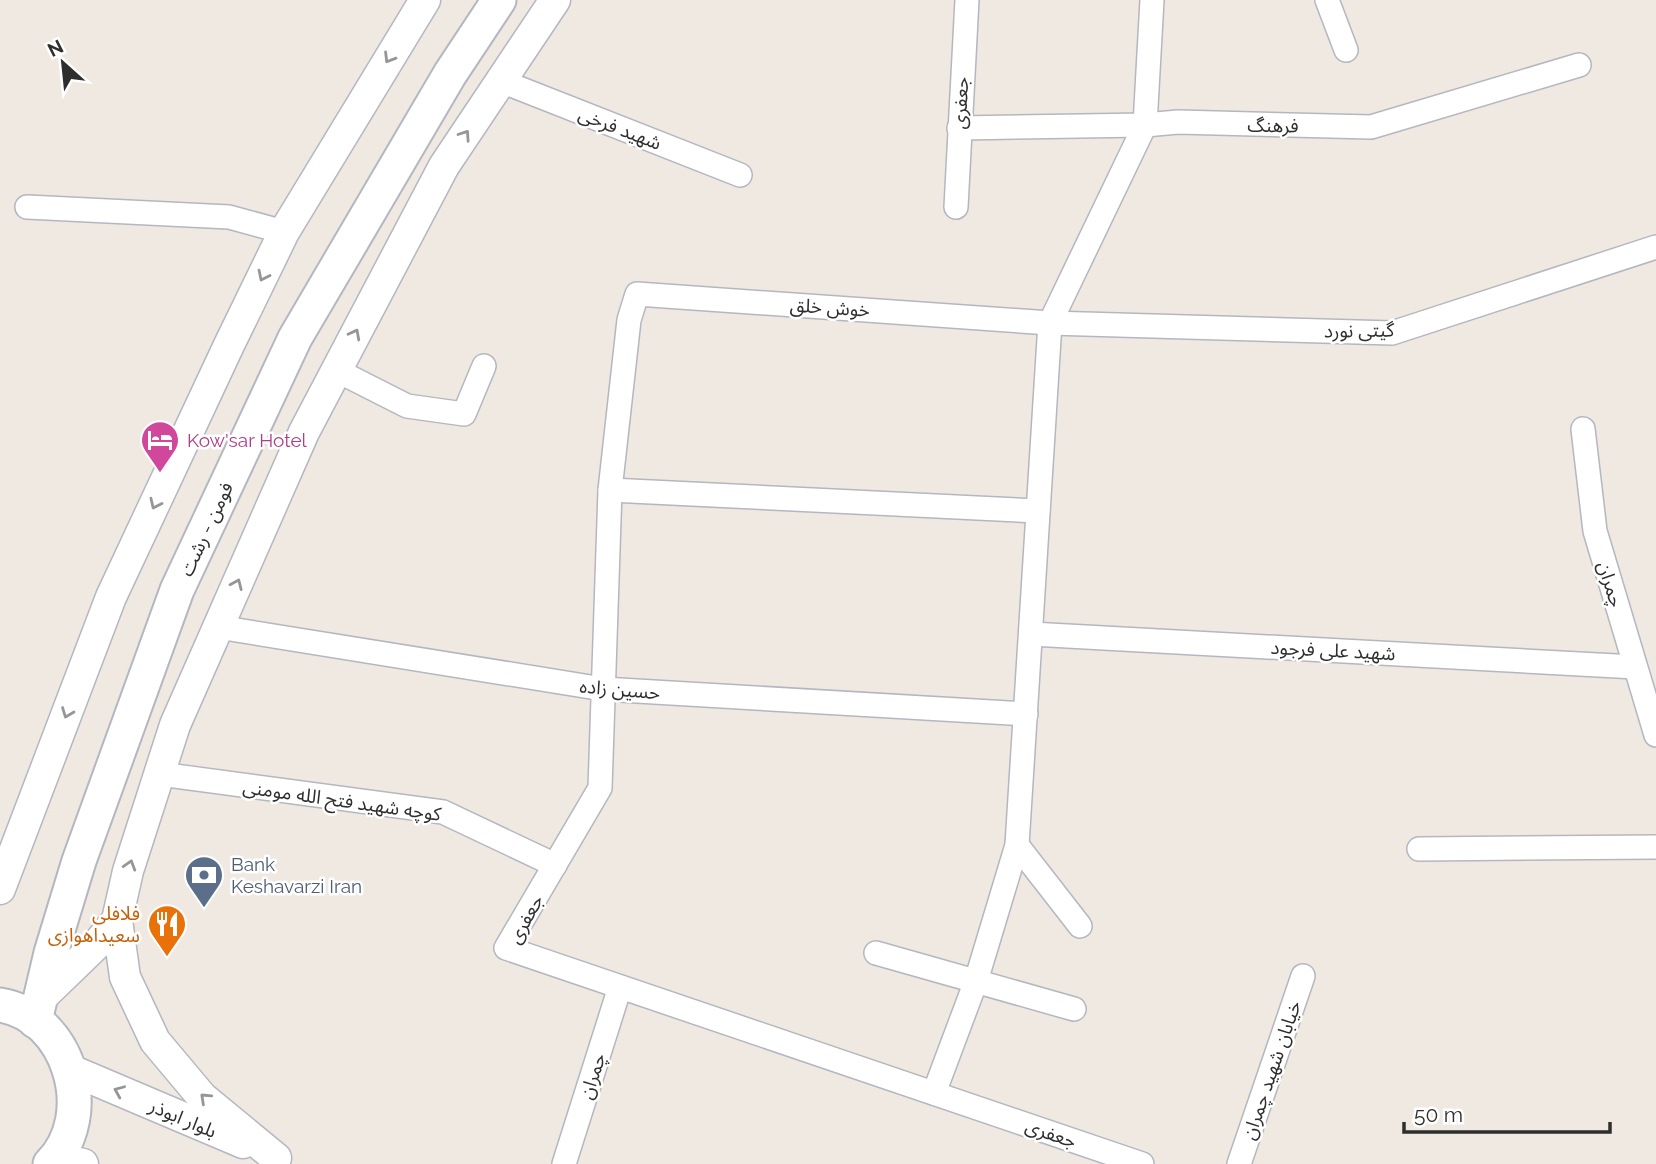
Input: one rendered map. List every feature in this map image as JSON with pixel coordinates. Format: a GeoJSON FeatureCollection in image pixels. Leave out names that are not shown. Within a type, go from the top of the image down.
{"type":"FeatureCollection","features":[{"type":"Feature","properties":{"kind":"main road","name":"فومن - رشت"},"geometry":{"type":"LineString","coordinates":[[38,1009],[79,861],[183,578],[295,338],[450,74],[499,0]]}},
{"type":"Feature","properties":{"kind":"main road"},"geometry":{"type":"LineString","coordinates":[[0,1005],[38,1009],[71,1070],[75,1101],[63,1162]]}},
{"type":"Feature","properties":{"kind":"street"},"geometry":{"type":"LineString","coordinates":[[0,889],[111,597],[284,232],[425,0]]}},
{"type":"Feature","properties":{"kind":"street"},"geometry":{"type":"LineString","coordinates":[[286,1161],[202,1097],[155,1041],[125,977],[117,920],[128,871],[175,725],[304,432],[444,166],[555,0]]}},
{"type":"Feature","properties":{"kind":"street","name":"جعفری"},"geometry":{"type":"LineString","coordinates":[[956,207],[967,0]]}},
{"type":"Feature","properties":{"kind":"street"},"geometry":{"type":"LineString","coordinates":[[934,1093],[976,981],[1017,845],[1050,323],[1145,125],[1152,0]]}},
{"type":"Feature","properties":{"kind":"street"},"geometry":{"type":"LineString","coordinates":[[1327,0],[1346,50]]}},
{"type":"Feature","properties":{"kind":"street","name":"فرهنگ"},"geometry":{"type":"LineString","coordinates":[[959,128],[1178,122],[1371,127],[1579,65]]}},
{"type":"Feature","properties":{"kind":"street","name":"شهید فرخی"},"geometry":{"type":"LineString","coordinates":[[501,81],[740,175]]}},
{"type":"Feature","properties":{"kind":"street"},"geometry":{"type":"LineString","coordinates":[[27,207],[229,217],[284,232]]}},
{"type":"Feature","properties":{"kind":"street","name":"گیتی نورد"},"geometry":{"type":"LineString","coordinates":[[1050,323],[1392,333],[1656,247]]}},
{"type":"Feature","properties":{"kind":"street","name":"خوش خلق"},"geometry":{"type":"LineString","coordinates":[[629,320],[637,293],[1050,323]]}},
{"type":"Feature","properties":{"kind":"street","name":"جعفری"},"geometry":{"type":"LineString","coordinates":[[629,320],[610,490],[600,788],[506,948],[1142,1164]]}},
{"type":"Feature","properties":{"kind":"street"},"geometry":{"type":"LineString","coordinates":[[336,370],[407,406],[464,414],[484,366]]}},
{"type":"Feature","properties":{"kind":"street","name":"چمران"},"geometry":{"type":"LineString","coordinates":[[1583,429],[1595,531],[1656,735]]}},
{"type":"Feature","properties":{"kind":"street"},"geometry":{"type":"LineString","coordinates":[[610,490],[1038,511]]}},
{"type":"Feature","properties":{"kind":"street","name":"حسین زاده"},"geometry":{"type":"LineString","coordinates":[[218,627],[603,689],[1026,714]]}},
{"type":"Feature","properties":{"kind":"street","name":"شهید علی فرجود"},"geometry":{"type":"LineString","coordinates":[[1031,634],[1635,667]]}},
{"type":"Feature","properties":{"kind":"street","name":"کوچه شهید فتح الله مومنی"},"geometry":{"type":"LineString","coordinates":[[160,774],[443,812],[555,865]]}},
{"type":"Feature","properties":{"kind":"street"},"geometry":{"type":"LineString","coordinates":[[1017,845],[1080,926]]}},
{"type":"Feature","properties":{"kind":"street"},"geometry":{"type":"LineString","coordinates":[[1419,849],[1656,847]]}},
{"type":"Feature","properties":{"kind":"street"},"geometry":{"type":"LineString","coordinates":[[38,1009],[117,920]]}},
{"type":"Feature","properties":{"kind":"street"},"geometry":{"type":"LineString","coordinates":[[876,953],[1074,1009]]}},
{"type":"Feature","properties":{"kind":"street","name":"خیابان شهید چمران"},"geometry":{"type":"LineString","coordinates":[[1239,1164],[1303,976]]}},
{"type":"Feature","properties":{"kind":"street","name":"چمران"},"geometry":{"type":"LineString","coordinates":[[564,1164],[620,987]]}},
{"type":"Feature","properties":{"kind":"street","name":"بلوار ابوذر"},"geometry":{"type":"LineString","coordinates":[[71,1070],[286,1161]]}},
{"type":"Feature","properties":{"kind":"place","name":"Kow'sar Hotel"},"geometry":{"type":"Point","coordinates":[160,474]}},
{"type":"Feature","properties":{"kind":"place","name":"Bank Keshavarzi Iran"},"geometry":{"type":"Point","coordinates":[204,909]}},
{"type":"Feature","properties":{"kind":"place","name":"فلافلی سعیداهوازی"},"geometry":{"type":"Point","coordinates":[167,958]}}]}
